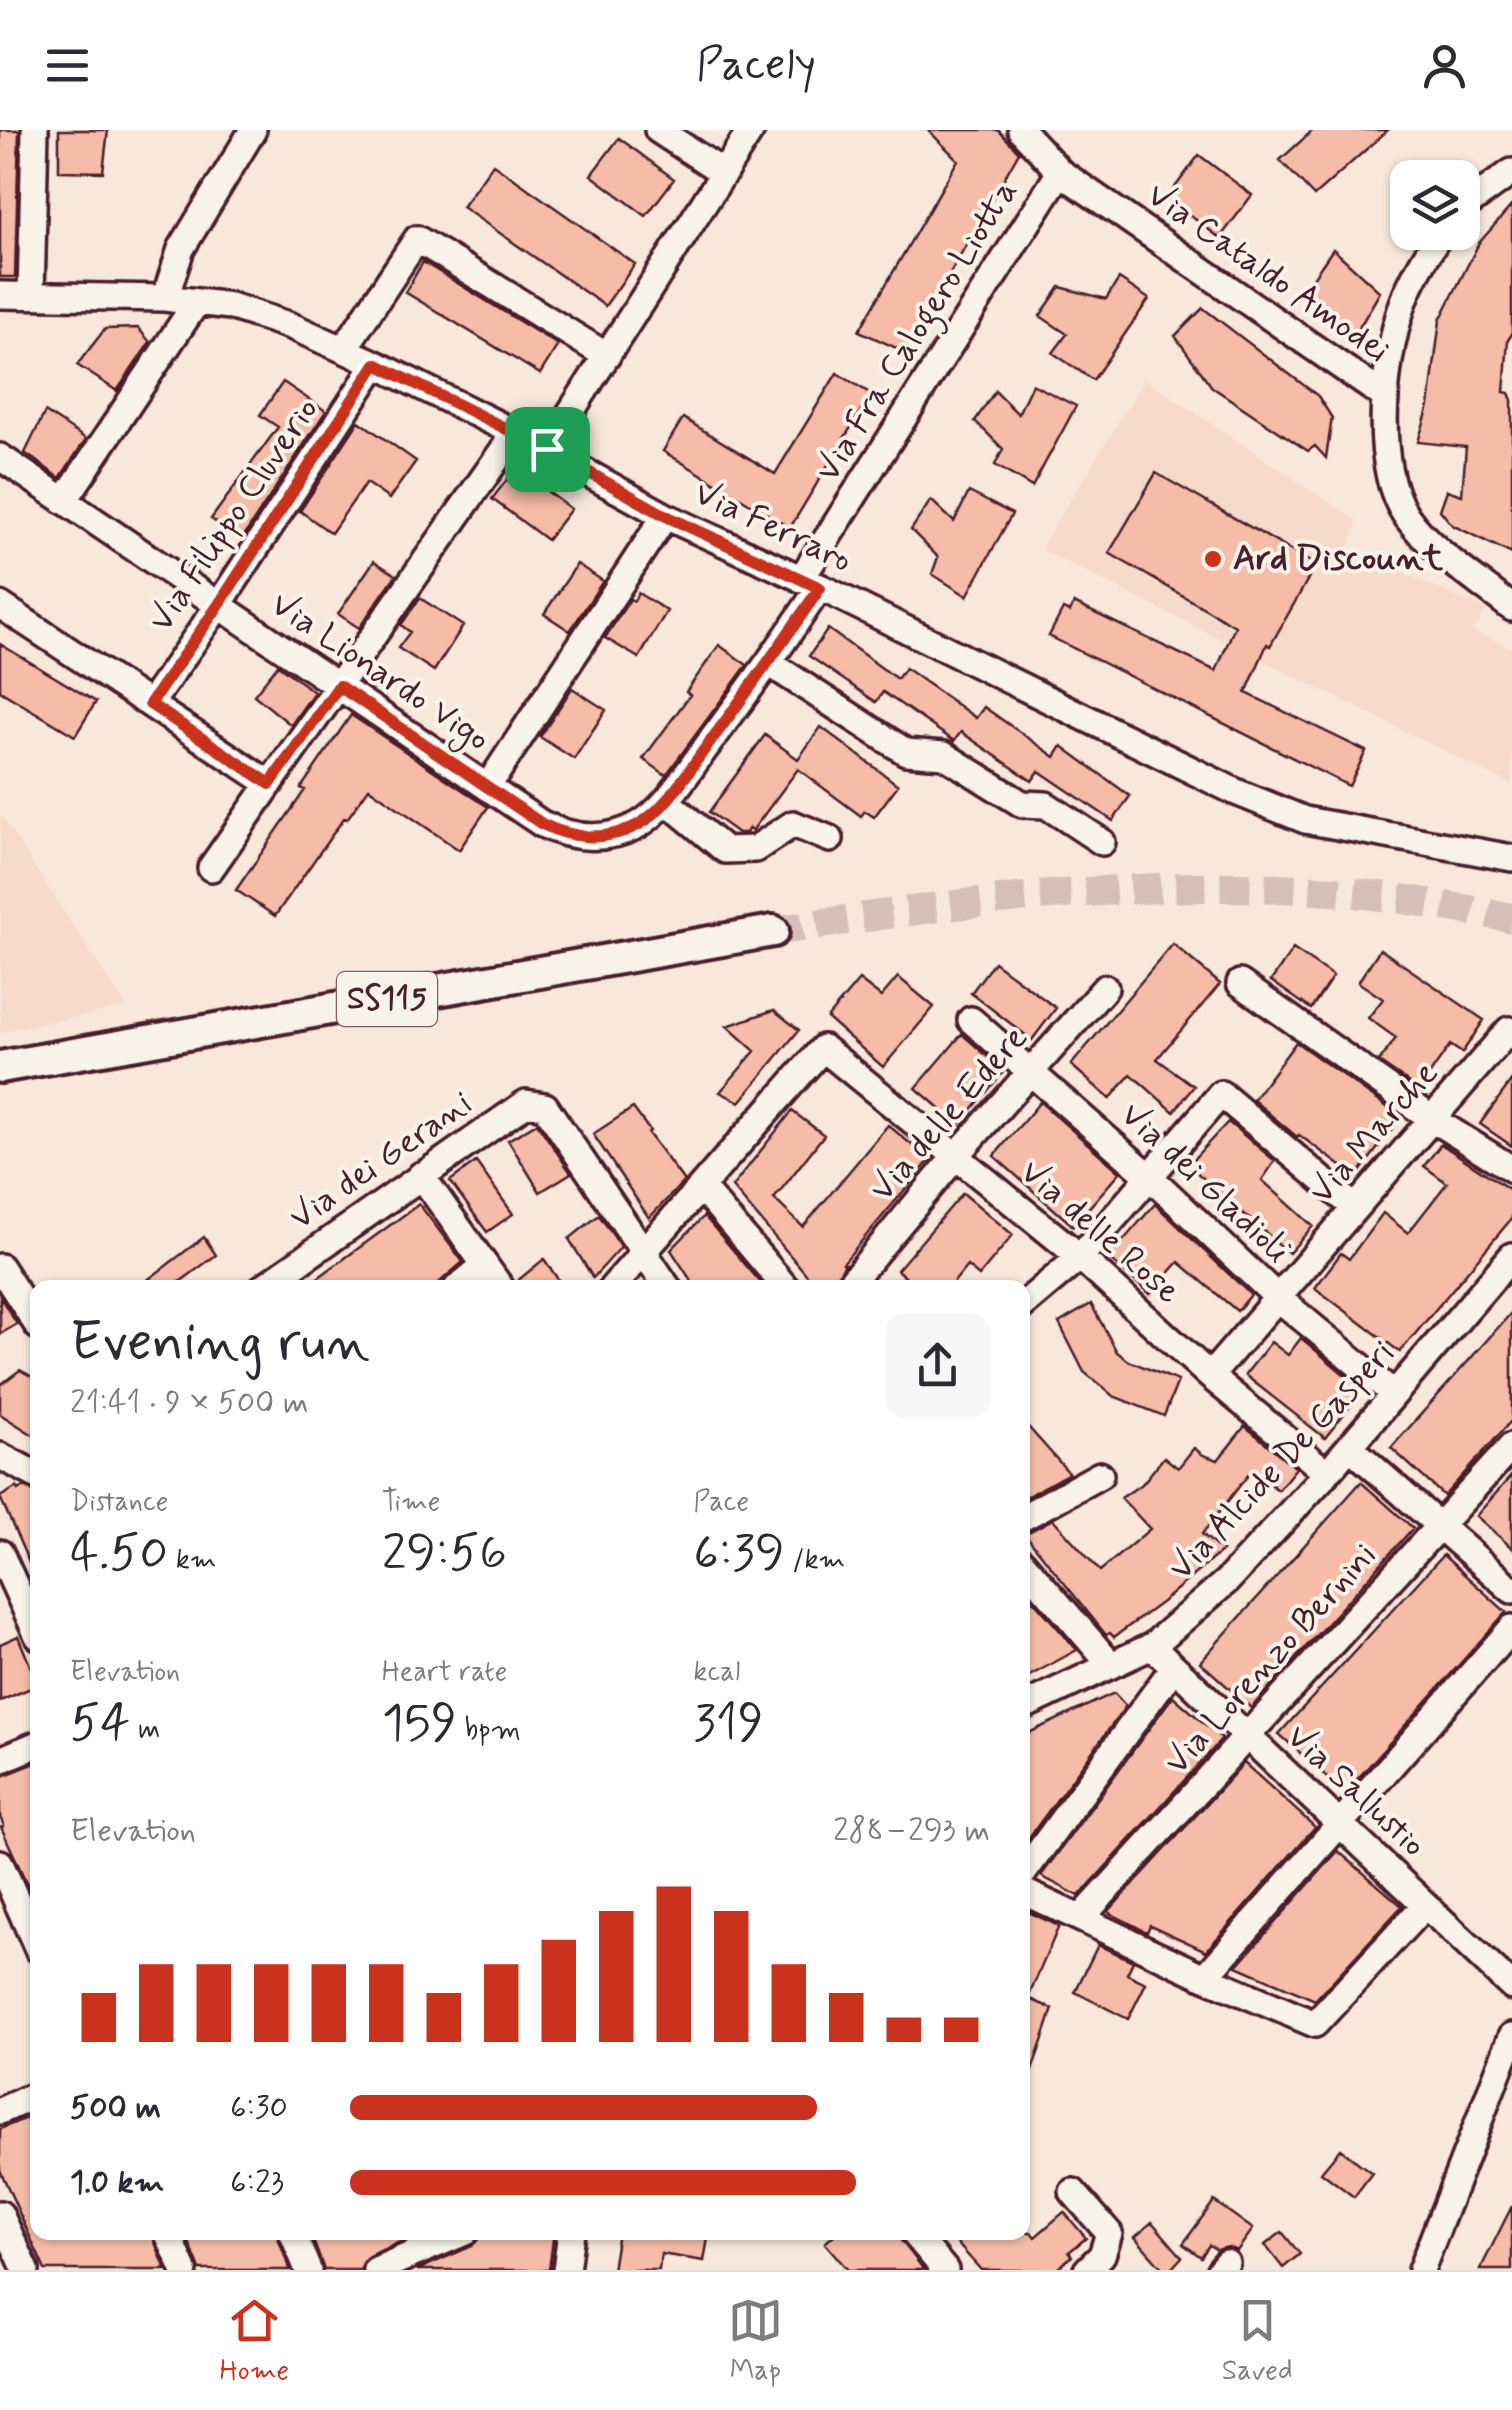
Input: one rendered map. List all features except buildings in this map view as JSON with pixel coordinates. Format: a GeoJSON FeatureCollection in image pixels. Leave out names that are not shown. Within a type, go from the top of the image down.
{"type":"FeatureCollection","features":[{"type":"Feature","properties":{"kind":"main road","name":"SS115"},"geometry":{"type":"LineString","coordinates":[[0,1067],[773,931]]}},
{"type":"Feature","properties":{"kind":"street"},"geometry":{"type":"LineString","coordinates":[[31,295],[34,130]]}},
{"type":"Feature","properties":{"kind":"street"},"geometry":{"type":"LineString","coordinates":[[164,298],[181,249],[254,130]]}},
{"type":"Feature","properties":{"kind":"street"},"geometry":{"type":"LineString","coordinates":[[658,130],[724,172]]}},
{"type":"Feature","properties":{"kind":"street"},"geometry":{"type":"LineString","coordinates":[[547,449],[751,130]]}},
{"type":"Feature","properties":{"kind":"street","name":"Via Cataldo Amodei"},"geometry":{"type":"LineString","coordinates":[[1021,130],[1060,172],[1384,396]]}},
{"type":"Feature","properties":{"kind":"street","name":"Via Fra Calogero Liotta"},"geometry":{"type":"LineString","coordinates":[[666,801],[769,663],[810,583],[1060,172]]}},
{"type":"Feature","properties":{"kind":"street"},"geometry":{"type":"LineString","coordinates":[[1480,195],[1512,172]]}},
{"type":"Feature","properties":{"kind":"street"},"geometry":{"type":"LineString","coordinates":[[344,348],[416,239],[607,356]]}},
{"type":"Feature","properties":{"kind":"street"},"geometry":{"type":"LineString","coordinates":[[1431,250],[1406,296],[1384,396],[1384,440],[1392,487],[1407,518],[1512,608]]}},
{"type":"Feature","properties":{"kind":"street","name":"Via Ferraro"},"geometry":{"type":"LineString","coordinates":[[0,295],[164,298],[230,306],[291,326],[344,348],[547,449],[666,516],[1236,792],[1305,820],[1512,858]]}},
{"type":"Feature","properties":{"kind":"street"},"geometry":{"type":"LineString","coordinates":[[64,501],[196,302]]}},
{"type":"Feature","properties":{"kind":"street","name":"Via Filippo Cluverio"},"geometry":{"type":"LineString","coordinates":[[150,704],[376,364]]}},
{"type":"Feature","properties":{"kind":"street"},"geometry":{"type":"LineString","coordinates":[[211,868],[515,433]]}},
{"type":"Feature","properties":{"kind":"street","name":"Via Lionardo Vigo"},"geometry":{"type":"LineString","coordinates":[[0,457],[542,824],[568,836],[594,836],[638,824],[666,801]]}},
{"type":"Feature","properties":{"kind":"street"},"geometry":{"type":"LineString","coordinates":[[488,786],[666,516]]}},
{"type":"Feature","properties":{"kind":"street"},"geometry":{"type":"LineString","coordinates":[[0,605],[270,784]]}},
{"type":"Feature","properties":{"kind":"street"},"geometry":{"type":"LineString","coordinates":[[769,663],[906,752],[944,755],[1022,804],[1046,805],[1102,842]]}},
{"type":"Feature","properties":{"kind":"street"},"geometry":{"type":"LineString","coordinates":[[666,801],[726,850],[756,849],[792,824],[830,838]]}},
{"type":"Feature","properties":{"kind":"street"},"geometry":{"type":"LineString","coordinates":[[1240,983],[1512,1170]]}},
{"type":"Feature","properties":{"kind":"street","name":"Via delle Edere"},"geometry":{"type":"LineString","coordinates":[[853,1280],[1105,988]]}},
{"type":"Feature","properties":{"kind":"street","name":"Via dei Gladioli"},"geometry":{"type":"LineString","coordinates":[[971,1020],[1148,1175],[1278,1298],[1394,1394]]}},
{"type":"Feature","properties":{"kind":"street","name":"Via Marche"},"geometry":{"type":"LineString","coordinates":[[1210,1376],[1509,1030],[1512,1032]]}},
{"type":"Feature","properties":{"kind":"street","name":"Via delle Rose"},"geometry":{"type":"LineString","coordinates":[[701,1188],[823,1048],[1080,1257],[1210,1376],[1327,1473]]}},
{"type":"Feature","properties":{"kind":"street"},"geometry":{"type":"LineString","coordinates":[[1030,1299],[1080,1257],[1221,1094],[1354,1207]]}},
{"type":"Feature","properties":{"kind":"street","name":"Via dei Gerani"},"geometry":{"type":"LineString","coordinates":[[273,1280],[526,1103],[544,1106],[644,1251]]}},
{"type":"Feature","properties":{"kind":"street"},"geometry":{"type":"LineString","coordinates":[[421,1175],[495,1280]]}},
{"type":"Feature","properties":{"kind":"street"},"geometry":{"type":"LineString","coordinates":[[619,1280],[701,1188],[779,1280]]}},
{"type":"Feature","properties":{"kind":"street"},"geometry":{"type":"LineString","coordinates":[[644,1251],[663,1280]]}},
{"type":"Feature","properties":{"kind":"street","name":"Via Alcide De Gasperi"},"geometry":{"type":"LineString","coordinates":[[1030,1702],[1152,1646],[1228,1580],[1350,1447],[1512,1256]]}},
{"type":"Feature","properties":{"kind":"street"},"geometry":{"type":"LineString","coordinates":[[466,1280],[484,1265]]}},
{"type":"Feature","properties":{"kind":"street"},"geometry":{"type":"LineString","coordinates":[[0,1267],[30,1314]]}},
{"type":"Feature","properties":{"kind":"street","name":"Via Lorenzo Bernini"},"geometry":{"type":"LineString","coordinates":[[1081,1918],[1512,1446]]}},
{"type":"Feature","properties":{"kind":"street"},"geometry":{"type":"LineString","coordinates":[[1350,1447],[1512,1590]]}},
{"type":"Feature","properties":{"kind":"street"},"geometry":{"type":"LineString","coordinates":[[1030,1513],[1100,1474]]}},
{"type":"Feature","properties":{"kind":"street"},"geometry":{"type":"LineString","coordinates":[[0,1553],[7,1584],[30,1607]]}},
{"type":"Feature","properties":{"kind":"street"},"geometry":{"type":"LineString","coordinates":[[1030,1571],[1111,1665]]}},
{"type":"Feature","properties":{"kind":"street"},"geometry":{"type":"LineString","coordinates":[[1205,1978],[1512,1628]]}},
{"type":"Feature","properties":{"kind":"street","name":"Via Sallustio"},"geometry":{"type":"LineString","coordinates":[[1152,1646],[1512,1987]]}},
{"type":"Feature","properties":{"kind":"street"},"geometry":{"type":"LineString","coordinates":[[1030,1865],[1174,1667]]}},
{"type":"Feature","properties":{"kind":"street"},"geometry":{"type":"LineString","coordinates":[[0,1760],[30,1747]]}},
{"type":"Feature","properties":{"kind":"street"},"geometry":{"type":"LineString","coordinates":[[0,1862],[30,1931]]}},
{"type":"Feature","properties":{"kind":"street"},"geometry":{"type":"LineString","coordinates":[[1030,1895],[1205,1978],[1316,2024],[1425,1905]]}},
{"type":"Feature","properties":{"kind":"street"},"geometry":{"type":"LineString","coordinates":[[1420,2270],[1512,2036]]}},
{"type":"Feature","properties":{"kind":"street"},"geometry":{"type":"LineString","coordinates":[[0,2111],[30,2098]]}},
{"type":"Feature","properties":{"kind":"street"},"geometry":{"type":"LineString","coordinates":[[1073,2192],[1109,2233],[1101,2265]]}},
{"type":"Feature","properties":{"kind":"street"},"geometry":{"type":"LineString","coordinates":[[0,2214],[26,2270]]}},
{"type":"Feature","properties":{"kind":"street"},"geometry":{"type":"LineString","coordinates":[[170,2240],[184,2270]]}},
{"type":"Feature","properties":{"kind":"street"},"geometry":{"type":"LineString","coordinates":[[295,2240],[308,2270]]}},
{"type":"Feature","properties":{"kind":"street"},"geometry":{"type":"LineString","coordinates":[[376,2270],[446,2240]]}},
{"type":"Feature","properties":{"kind":"street"},"geometry":{"type":"LineString","coordinates":[[566,2270],[570,2240]]}},
{"type":"Feature","properties":{"kind":"shaded area"},"geometry":{"type":"Polygon","coordinates":[[[1145,379],[1357,521],[1349,549],[1487,610],[1472,631],[1512,648],[1512,785],[1040,549],[1145,379]]]}},
{"type":"Feature","properties":{"kind":"shaded area"},"geometry":{"type":"Polygon","coordinates":[[[0,814],[126,1007],[0,1032],[0,814]]]}},
{"type":"Feature","properties":{"kind":"tunnel"},"geometry":{"type":"LineString","coordinates":[[773,931],[976,903],[1180,887],[1341,892],[1512,918]]}},
{"type":"Feature","properties":{"kind":"place","name":"Ard Discount"},"geometry":{"type":"Point","coordinates":[1213,559]}},
{"type":"Feature","properties":{"kind":"route"},"geometry":{"type":"LineString","coordinates":[[376,364],[547,449],[666,516],[820,588],[666,801],[638,824],[594,836],[568,836],[542,824],[339,686],[270,784],[150,704],[376,364]]}}]}
